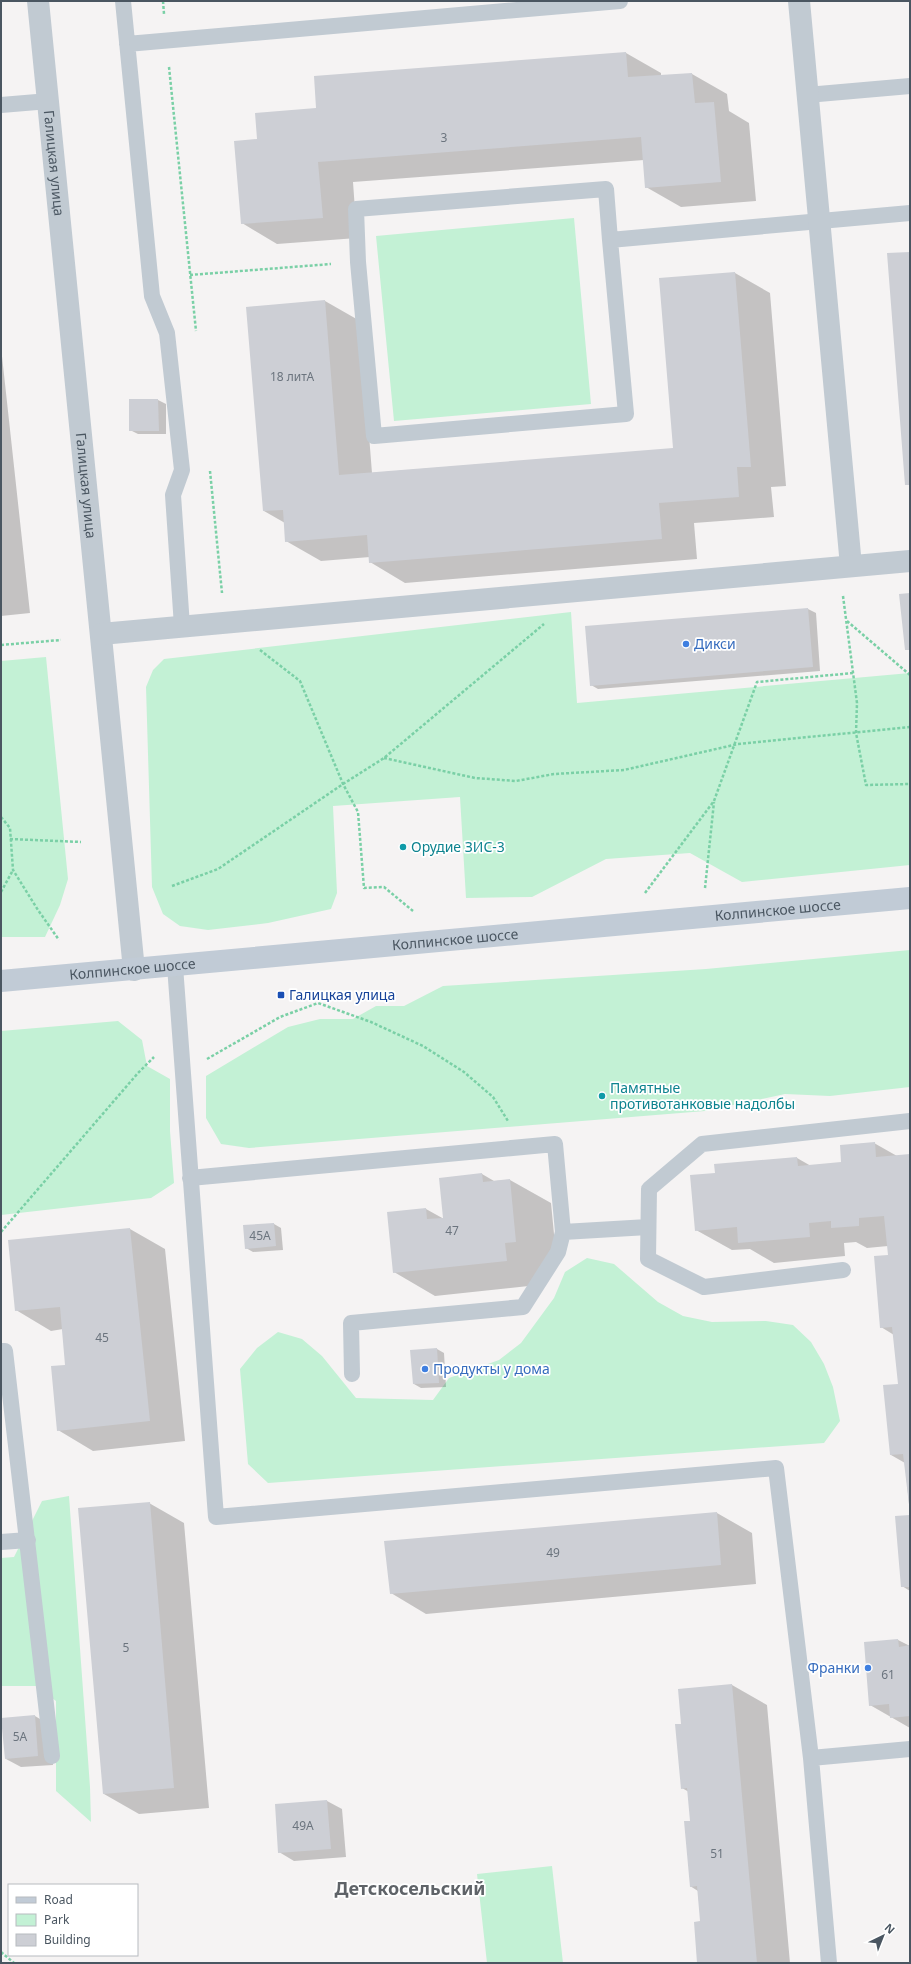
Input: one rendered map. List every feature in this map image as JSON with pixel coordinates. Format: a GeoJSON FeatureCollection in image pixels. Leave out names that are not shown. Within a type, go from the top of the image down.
{"type":"FeatureCollection","features":[{"type":"Feature","properties":{"kind":"main road","name":"Колпинское шоссе"},"geometry":{"type":"LineString","coordinates":[[1,981],[910,898]]}},
{"type":"Feature","properties":{"kind":"street","name":"Галицкая улица"},"geometry":{"type":"LineString","coordinates":[[38,1],[134,970]]}},
{"type":"Feature","properties":{"kind":"street"},"geometry":{"type":"LineString","coordinates":[[799,1],[819,222],[845,567]]}},
{"type":"Feature","properties":{"kind":"street"},"geometry":{"type":"LineString","coordinates":[[101,634],[910,561]]}},
{"type":"Feature","properties":{"kind":"lane"},"geometry":{"type":"LineString","coordinates":[[122,1],[152,296],[166,333],[182,470],[173,495],[182,626]]}},
{"type":"Feature","properties":{"kind":"lane"},"geometry":{"type":"LineString","coordinates":[[127,44],[620,1]]}},
{"type":"Feature","properties":{"kind":"lane"},"geometry":{"type":"LineString","coordinates":[[807,95],[910,86]]}},
{"type":"Feature","properties":{"kind":"lane"},"geometry":{"type":"LineString","coordinates":[[1,105],[48,101]]}},
{"type":"Feature","properties":{"kind":"lane"},"geometry":{"type":"LineString","coordinates":[[606,188],[626,414],[374,436],[358,262],[356,209],[606,188]]}},
{"type":"Feature","properties":{"kind":"lane"},"geometry":{"type":"LineString","coordinates":[[610,240],[910,213]]}},
{"type":"Feature","properties":{"kind":"lane"},"geometry":{"type":"LineString","coordinates":[[175,966],[181,1070],[216,1517],[776,1468],[812,1758],[829,1963]]}},
{"type":"Feature","properties":{"kind":"lane"},"geometry":{"type":"LineString","coordinates":[[843,1270],[704,1287],[648,1259],[649,1189],[702,1144],[910,1121]]}},
{"type":"Feature","properties":{"kind":"lane"},"geometry":{"type":"LineString","coordinates":[[190,1178],[555,1144],[563,1232],[558,1252],[523,1307],[351,1323],[352,1374]]}},
{"type":"Feature","properties":{"kind":"lane"},"geometry":{"type":"LineString","coordinates":[[563,1232],[648,1227]]}},
{"type":"Feature","properties":{"kind":"lane"},"geometry":{"type":"LineString","coordinates":[[1,1351],[5,1351],[52,1756]]}},
{"type":"Feature","properties":{"kind":"lane"},"geometry":{"type":"LineString","coordinates":[[1,1542],[28,1540]]}},
{"type":"Feature","properties":{"kind":"lane"},"geometry":{"type":"LineString","coordinates":[[812,1758],[910,1749]]}},
{"type":"Feature","properties":{"kind":"path"},"geometry":{"type":"LineString","coordinates":[[163,1],[196,338]]}},
{"type":"Feature","properties":{"kind":"path"},"geometry":{"type":"LineString","coordinates":[[190,275],[358,262]]}},
{"type":"Feature","properties":{"kind":"path"},"geometry":{"type":"LineString","coordinates":[[209,464],[226,622],[300,681],[343,784],[358,812],[364,888],[384,887],[413,911]]}},
{"type":"Feature","properties":{"kind":"path"},"geometry":{"type":"LineString","coordinates":[[845,567],[846,621],[858,703],[856,734],[866,785],[910,784]]}},
{"type":"Feature","properties":{"kind":"path"},"geometry":{"type":"LineString","coordinates":[[172,886],[218,869],[384,758],[548,621]]}},
{"type":"Feature","properties":{"kind":"path"},"geometry":{"type":"LineString","coordinates":[[846,621],[910,675]]}},
{"type":"Feature","properties":{"kind":"path"},"geometry":{"type":"LineString","coordinates":[[1,645],[61,640]]}},
{"type":"Feature","properties":{"kind":"path"},"geometry":{"type":"LineString","coordinates":[[702,916],[714,801],[757,682],[853,672]]}},
{"type":"Feature","properties":{"kind":"path"},"geometry":{"type":"LineString","coordinates":[[384,758],[475,778],[516,781],[554,774],[624,770],[734,744],[856,734],[910,727]]}},
{"type":"Feature","properties":{"kind":"path"},"geometry":{"type":"LineString","coordinates":[[622,924],[714,801]]}},
{"type":"Feature","properties":{"kind":"path"},"geometry":{"type":"LineString","coordinates":[[1,817],[10,828],[13,870],[59,940]]}},
{"type":"Feature","properties":{"kind":"path"},"geometry":{"type":"LineString","coordinates":[[10,839],[80,842]]}},
{"type":"Feature","properties":{"kind":"path"},"geometry":{"type":"LineString","coordinates":[[1,892],[13,870]]}},
{"type":"Feature","properties":{"kind":"path"},"geometry":{"type":"LineString","coordinates":[[181,1070],[214,1056],[280,1017],[318,1003],[371,1022],[423,1046],[464,1072],[493,1097],[522,1147]]}},
{"type":"Feature","properties":{"kind":"path"},"geometry":{"type":"LineString","coordinates":[[1,1232],[138,1073],[158,1054]]}},
{"type":"Feature","properties":{"kind":"path"},"geometry":{"type":"LineString","coordinates":[[1,1952],[14,1963]]}},
{"type":"Feature","properties":{"kind":"green space"},"geometry":{"type":"Polygon","coordinates":[[[574,218],[591,404],[394,421],[376,236],[574,218]]]}},
{"type":"Feature","properties":{"kind":"green space"},"geometry":{"type":"Polygon","coordinates":[[[571,612],[577,703],[910,673],[910,865],[742,882],[690,853],[606,859],[532,897],[466,898],[460,797],[333,806],[337,893],[331,909],[268,923],[208,930],[180,926],[163,914],[152,887],[146,687],[153,670],[164,659],[571,612]]]}},
{"type":"Feature","properties":{"kind":"green space"},"geometry":{"type":"Polygon","coordinates":[[[46,657],[68,879],[60,905],[45,937],[1,937],[1,661],[46,657]]]}},
{"type":"Feature","properties":{"kind":"green space"},"geometry":{"type":"Polygon","coordinates":[[[910,950],[910,1087],[830,1096],[785,1094],[705,1111],[249,1148],[221,1144],[206,1118],[206,1076],[288,1027],[320,1019],[353,1019],[376,1006],[404,1006],[443,986],[706,969],[910,950]]]}},
{"type":"Feature","properties":{"kind":"green space"},"geometry":{"type":"Polygon","coordinates":[[[118,1021],[142,1040],[147,1066],[170,1079],[170,1131],[174,1183],[151,1198],[1,1215],[1,1031],[118,1021]]]}},
{"type":"Feature","properties":{"kind":"green space"},"geometry":{"type":"Polygon","coordinates":[[[587,1258],[614,1264],[658,1302],[683,1316],[712,1322],[766,1321],[793,1325],[811,1342],[824,1364],[833,1387],[840,1421],[824,1443],[268,1483],[248,1464],[240,1369],[257,1348],[278,1332],[302,1339],[322,1356],[356,1398],[433,1400],[449,1378],[499,1360],[521,1343],[554,1298],[565,1272],[587,1258]]]}},
{"type":"Feature","properties":{"kind":"green space"},"geometry":{"type":"Polygon","coordinates":[[[69,1496],[90,1787],[91,1822],[56,1791],[56,1701],[36,1686],[1,1686],[1,1558],[14,1557],[42,1501],[69,1496]]]}},
{"type":"Feature","properties":{"kind":"green space"},"geometry":{"type":"Polygon","coordinates":[[[552,1866],[563,1963],[487,1963],[477,1874],[552,1866]]]}},
{"type":"Feature","properties":{"kind":"building"},"geometry":{"type":"Polygon","coordinates":[[[626,52],[628,77],[692,73],[695,103],[714,102],[721,182],[645,188],[641,137],[318,162],[323,218],[241,224],[234,141],[257,139],[255,113],[316,108],[314,76],[626,52]]]}},
{"type":"Feature","properties":{"kind":"building"},"geometry":{"type":"Polygon","coordinates":[[[910,252],[910,485],[905,485],[887,253],[910,252]]]}},
{"type":"Feature","properties":{"kind":"building"},"geometry":{"type":"Polygon","coordinates":[[[735,272],[751,467],[737,467],[739,497],[659,503],[662,539],[369,563],[367,535],[285,542],[283,510],[263,511],[246,307],[325,300],[339,475],[673,448],[659,278],[735,272]]]}},
{"type":"Feature","properties":{"kind":"building"},"geometry":{"type":"Polygon","coordinates":[[[129,399],[158,399],[159,431],[129,431],[129,399]]]}},
{"type":"Feature","properties":{"kind":"building"},"geometry":{"type":"Polygon","coordinates":[[[910,593],[910,650],[905,650],[899,594],[910,593]]]}},
{"type":"Feature","properties":{"kind":"building"},"geometry":{"type":"Polygon","coordinates":[[[808,608],[813,667],[590,686],[585,626],[808,608]]]}},
{"type":"Feature","properties":{"kind":"building"},"geometry":{"type":"Polygon","coordinates":[[[875,1142],[876,1157],[910,1154],[910,1513],[903,1454],[890,1455],[883,1385],[898,1384],[892,1327],[880,1328],[874,1256],[888,1255],[884,1216],[859,1218],[859,1226],[831,1228],[831,1221],[809,1223],[810,1237],[738,1243],[737,1227],[695,1231],[690,1175],[715,1173],[714,1164],[797,1157],[798,1166],[841,1162],[840,1145],[875,1142]]]}},
{"type":"Feature","properties":{"kind":"building"},"geometry":{"type":"Polygon","coordinates":[[[482,1173],[483,1182],[510,1179],[516,1242],[505,1243],[507,1261],[393,1273],[387,1212],[426,1208],[427,1219],[443,1218],[439,1178],[482,1173]]]}},
{"type":"Feature","properties":{"kind":"building"},"geometry":{"type":"Polygon","coordinates":[[[274,1223],[276,1246],[245,1249],[243,1225],[274,1223]]]}},
{"type":"Feature","properties":{"kind":"building"},"geometry":{"type":"Polygon","coordinates":[[[130,1228],[150,1421],[57,1431],[51,1366],[65,1365],[60,1307],[15,1311],[8,1240],[130,1228]]]}},
{"type":"Feature","properties":{"kind":"building","name":"Продукты у дома"},"geometry":{"type":"Polygon","coordinates":[[[437,1348],[439,1383],[413,1384],[410,1350],[437,1348]]]}},
{"type":"Feature","properties":{"kind":"building"},"geometry":{"type":"Polygon","coordinates":[[[150,1502],[174,1788],[103,1794],[78,1508],[150,1502]]]}},
{"type":"Feature","properties":{"kind":"building"},"geometry":{"type":"Polygon","coordinates":[[[717,1512],[721,1565],[390,1594],[384,1541],[717,1512]]]}},
{"type":"Feature","properties":{"kind":"building"},"geometry":{"type":"Polygon","coordinates":[[[910,1515],[910,1587],[901,1587],[895,1516],[910,1515]]]}},
{"type":"Feature","properties":{"kind":"building"},"geometry":{"type":"Polygon","coordinates":[[[898,1639],[899,1647],[910,1645],[910,1716],[890,1718],[889,1704],[869,1706],[864,1642],[898,1639]]]}},
{"type":"Feature","properties":{"kind":"building"},"geometry":{"type":"Polygon","coordinates":[[[732,1684],[757,1963],[697,1963],[694,1922],[700,1921],[697,1886],[690,1887],[684,1821],[690,1821],[687,1788],[681,1789],[675,1724],[681,1724],[678,1689],[732,1684]]]}},
{"type":"Feature","properties":{"kind":"building"},"geometry":{"type":"Polygon","coordinates":[[[35,1715],[38,1756],[5,1759],[1,1718],[35,1715]]]}},
{"type":"Feature","properties":{"kind":"building"},"geometry":{"type":"Polygon","coordinates":[[[327,1800],[331,1849],[278,1853],[275,1804],[327,1800]]]}},
{"type":"Feature","properties":{"kind":"place","name":"Дикси"},"geometry":{"type":"Point","coordinates":[686,644]}},
{"type":"Feature","properties":{"kind":"place","name":"Орудие ЗИС-3"},"geometry":{"type":"Point","coordinates":[403,847]}},
{"type":"Feature","properties":{"kind":"place","name":"Галицкая улица"},"geometry":{"type":"Point","coordinates":[281,995]}},
{"type":"Feature","properties":{"kind":"place","name":"Памятные противотанковые надолбы"},"geometry":{"type":"Point","coordinates":[602,1096]}},
{"type":"Feature","properties":{"kind":"place","name":"Продукты у дома"},"geometry":{"type":"Point","coordinates":[425,1369]}},
{"type":"Feature","properties":{"kind":"place","name":"Франки"},"geometry":{"type":"Point","coordinates":[868,1668]}},
{"type":"Feature","properties":{"kind":"district","name":"Детскосельский"},"geometry":{"type":"Point","coordinates":[410,1889]}}]}
